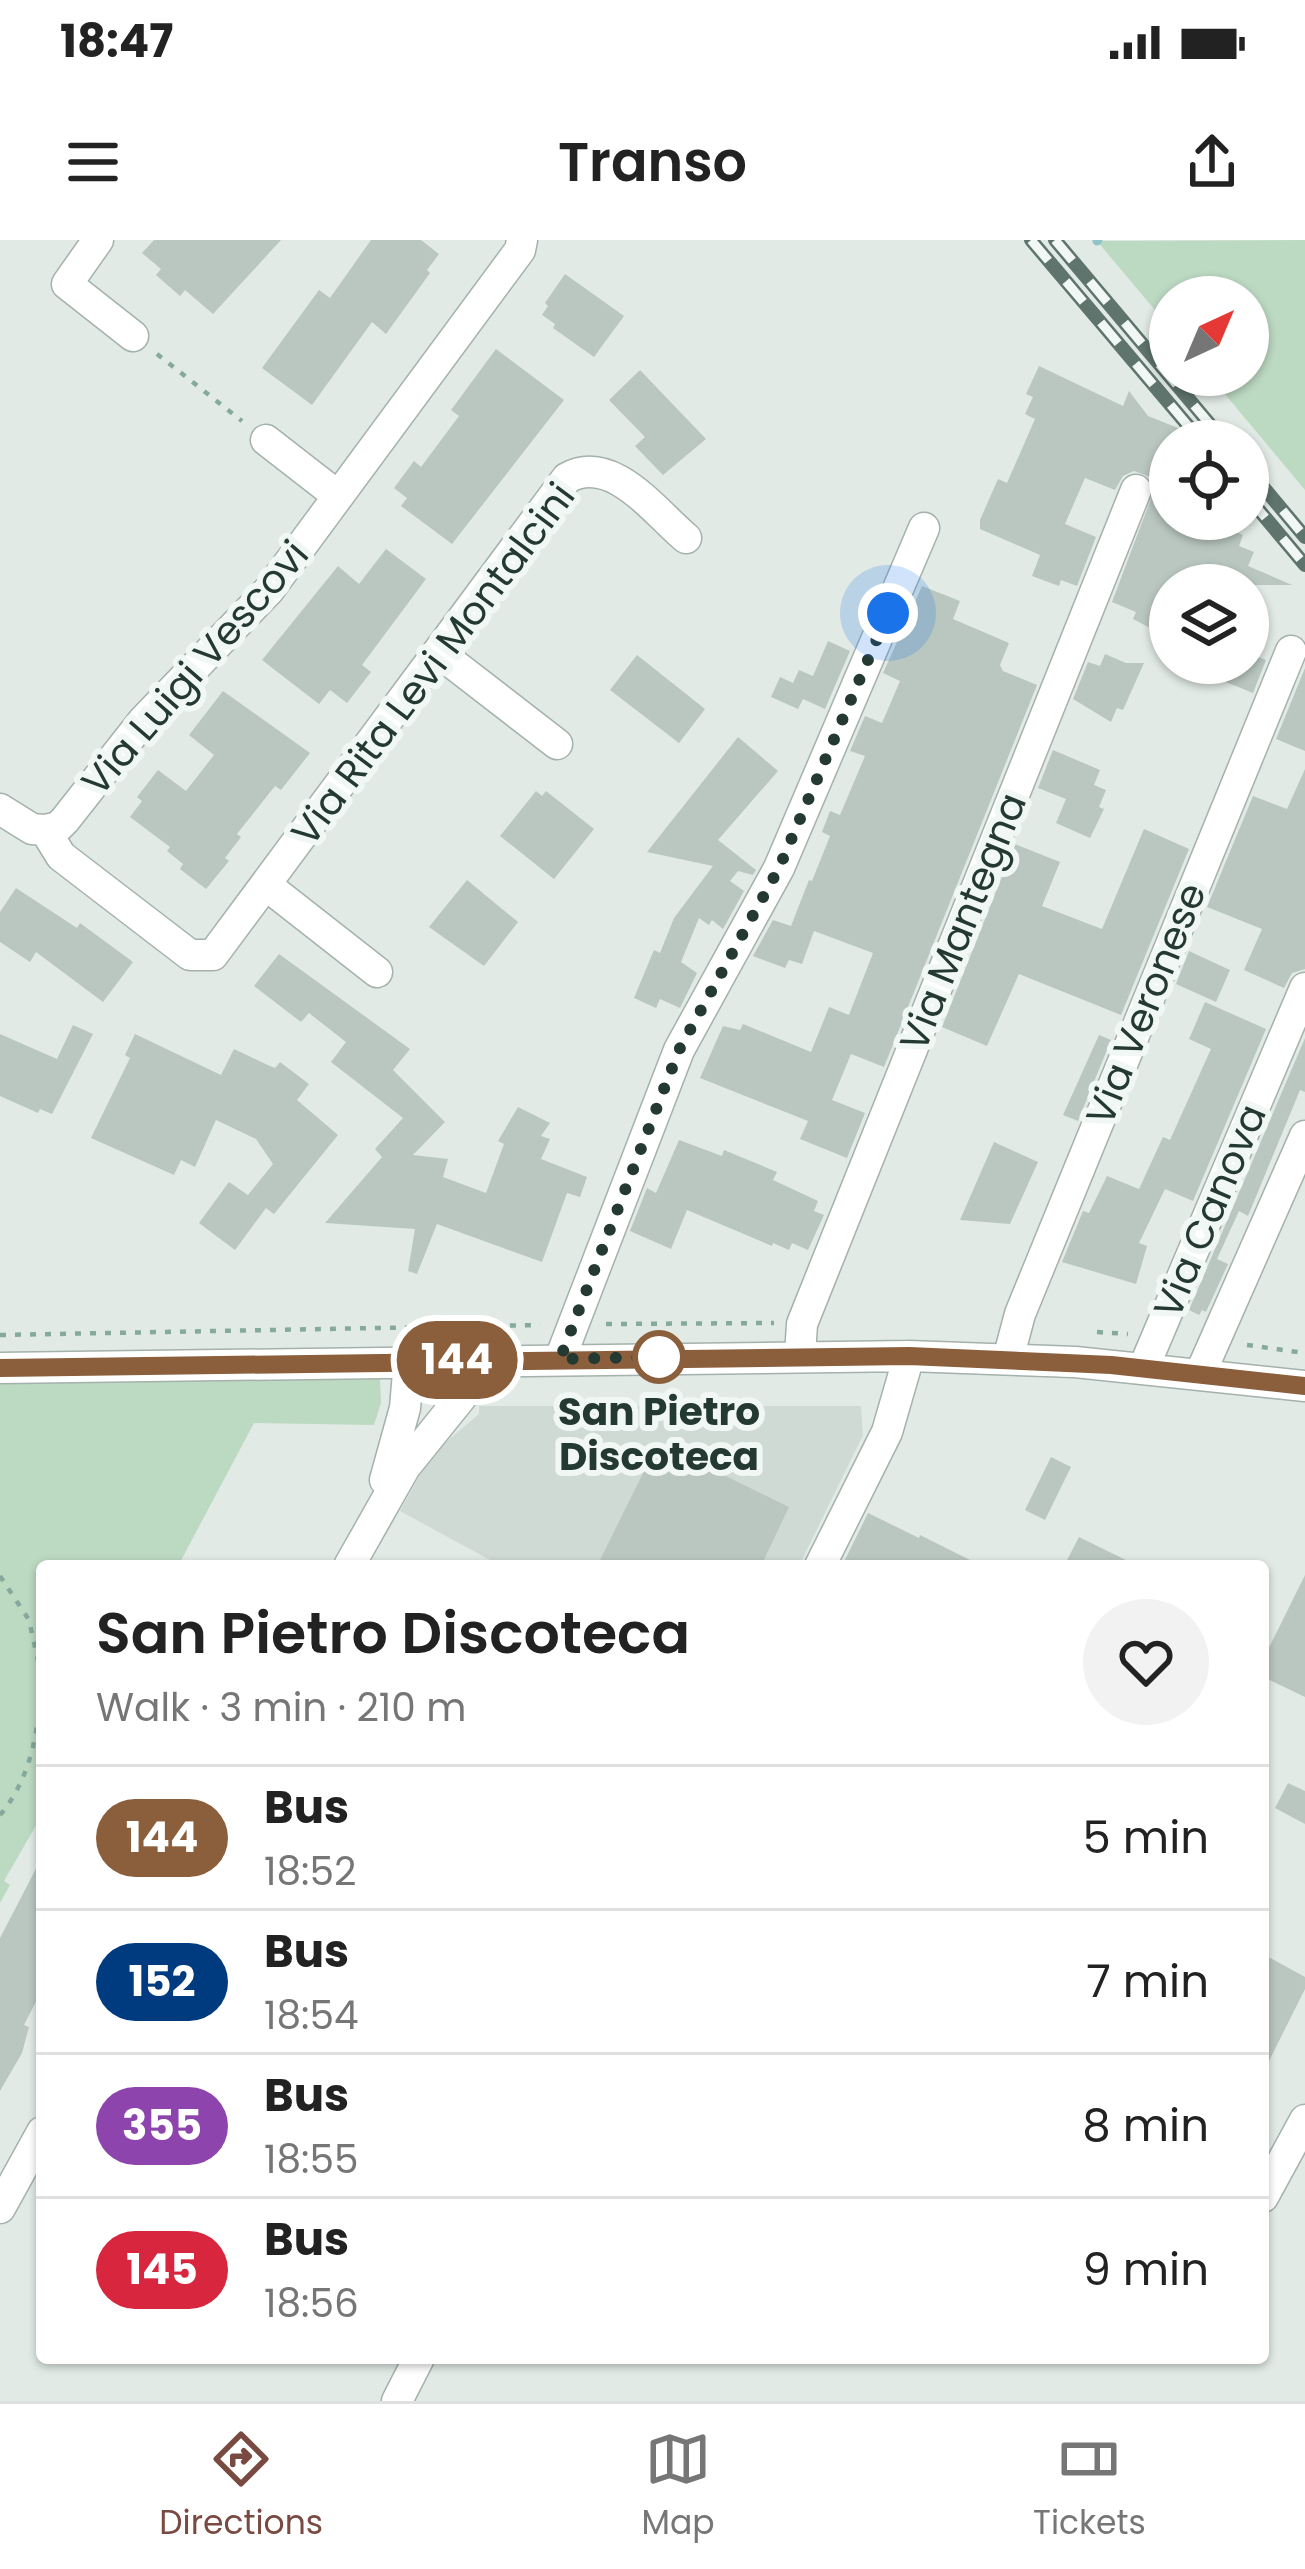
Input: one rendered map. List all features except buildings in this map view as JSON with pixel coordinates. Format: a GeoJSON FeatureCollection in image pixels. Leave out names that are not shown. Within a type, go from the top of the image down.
{"type":"FeatureCollection","features":[{"type":"Feature","properties":{"kind":"street"},"geometry":{"type":"LineString","coordinates":[[98,240],[67,284],[133,336]]}},
{"type":"Feature","properties":{"kind":"street","name":"Via Luigi Vescovi"},"geometry":{"type":"LineString","coordinates":[[45,830],[65,820],[143,721],[269,590],[520,250],[522,240]]}},
{"type":"Feature","properties":{"kind":"street"},"geometry":{"type":"LineString","coordinates":[[266,440],[338,496]]}},
{"type":"Feature","properties":{"kind":"street","name":"Via Rita Levi Montalcini"},"geometry":{"type":"LineString","coordinates":[[45,830],[61,856],[190,955],[204,958],[219,949],[567,478],[579,471],[599,470],[614,476],[686,538]]}},
{"type":"Feature","properties":{"kind":"street","name":"Via Mantegna"},"geometry":{"type":"LineString","coordinates":[[800,1355],[805,1318],[1136,490]]}},
{"type":"Feature","properties":{"kind":"street"},"geometry":{"type":"LineString","coordinates":[[560,1359],[679,1050],[779,868],[924,528]]}},
{"type":"Feature","properties":{"kind":"street","name":"Via Veronese"},"geometry":{"type":"LineString","coordinates":[[1008,1359],[1020,1315],[1292,651]]}},
{"type":"Feature","properties":{"kind":"street"},"geometry":{"type":"LineString","coordinates":[[439,652],[557,744]]}},
{"type":"Feature","properties":{"kind":"street"},"geometry":{"type":"LineString","coordinates":[[0,808],[32,829],[45,830]]}},
{"type":"Feature","properties":{"kind":"street"},"geometry":{"type":"LineString","coordinates":[[266,885],[377,972]]}},
{"type":"Feature","properties":{"kind":"street","name":"Via Canova"},"geometry":{"type":"LineString","coordinates":[[1144,1367],[1305,988]]}},
{"type":"Feature","properties":{"kind":"street"},"geometry":{"type":"LineString","coordinates":[[1201,1372],[1305,1136]]}},
{"type":"Feature","properties":{"kind":"street"},"geometry":{"type":"LineString","coordinates":[[823,1560],[887,1432],[909,1356]]}},
{"type":"Feature","properties":{"kind":"street"},"geometry":{"type":"LineString","coordinates":[[0,1368],[909,1356],[1144,1367],[1305,1386]]}},
{"type":"Feature","properties":{"kind":"street"},"geometry":{"type":"LineString","coordinates":[[353,1560],[422,1442],[492,1359]]}},
{"type":"Feature","properties":{"kind":"street"},"geometry":{"type":"LineString","coordinates":[[374,1521],[405,1408],[409,1361]]}},
{"type":"Feature","properties":{"kind":"street"},"geometry":{"type":"LineString","coordinates":[[1269,2187],[1305,2120]]}},
{"type":"Feature","properties":{"kind":"street"},"geometry":{"type":"LineString","coordinates":[[0,2209],[36,2143]]}},
{"type":"Feature","properties":{"kind":"street"},"geometry":{"type":"LineString","coordinates":[[397,2401],[416,2364]]}},
{"type":"Feature","properties":{"kind":"path"},"geometry":{"type":"LineString","coordinates":[[133,336],[266,440]]}},
{"type":"Feature","properties":{"kind":"path"},"geometry":{"type":"LineString","coordinates":[[0,1576],[28,1621],[36,1655]]}},
{"type":"Feature","properties":{"kind":"path"},"geometry":{"type":"LineString","coordinates":[[0,1814],[11,1802],[36,1745]]}},
{"type":"Feature","properties":{"kind":"shaded area"},"geometry":{"type":"Polygon","coordinates":[[[479,1406],[861,1406],[863,1435],[802,1560],[490,1560],[400,1511],[431,1455],[479,1414],[479,1406]]]}},
{"type":"Feature","properties":{"kind":"green space"},"geometry":{"type":"Polygon","coordinates":[[[1305,240],[1305,490],[1269,447],[1269,420],[1247,420],[1227,396],[1269,396],[1269,276],[1149,276],[1149,303],[1097,241],[1305,240]]]}},
{"type":"Feature","properties":{"kind":"green space"},"geometry":{"type":"Polygon","coordinates":[[[380,1379],[381,1403],[374,1425],[254,1423],[181,1560],[36,1560],[36,1825],[4,1881],[10,1885],[0,1903],[0,1383],[380,1379]]]}},
{"type":"Feature","properties":{"kind":"railway"},"geometry":{"type":"LineString","coordinates":[[1031,240],[1183,420]]}},
{"type":"Feature","properties":{"kind":"railway"},"geometry":{"type":"LineString","coordinates":[[1055,240],[1206,420]]}},
{"type":"Feature","properties":{"kind":"railway"},"geometry":{"type":"LineString","coordinates":[[1269,494],[1305,537]]}},
{"type":"Feature","properties":{"kind":"railway"},"geometry":{"type":"LineString","coordinates":[[1269,522],[1305,565]]}},
{"type":"Feature","properties":{"kind":"bus line","name":"144"},"geometry":{"type":"LineString","coordinates":[[0,1368],[909,1356],[1111,1365],[1305,1386]]}},
{"type":"Feature","properties":{"kind":"place","name":"San Pietro Discoteca"},"geometry":{"type":"Point","coordinates":[659,1357]}},
{"type":"Feature","properties":{"kind":"route"},"geometry":{"type":"LineString","coordinates":[[659,1357],[560,1359],[679,1050],[779,868],[888,613]]}}]}
